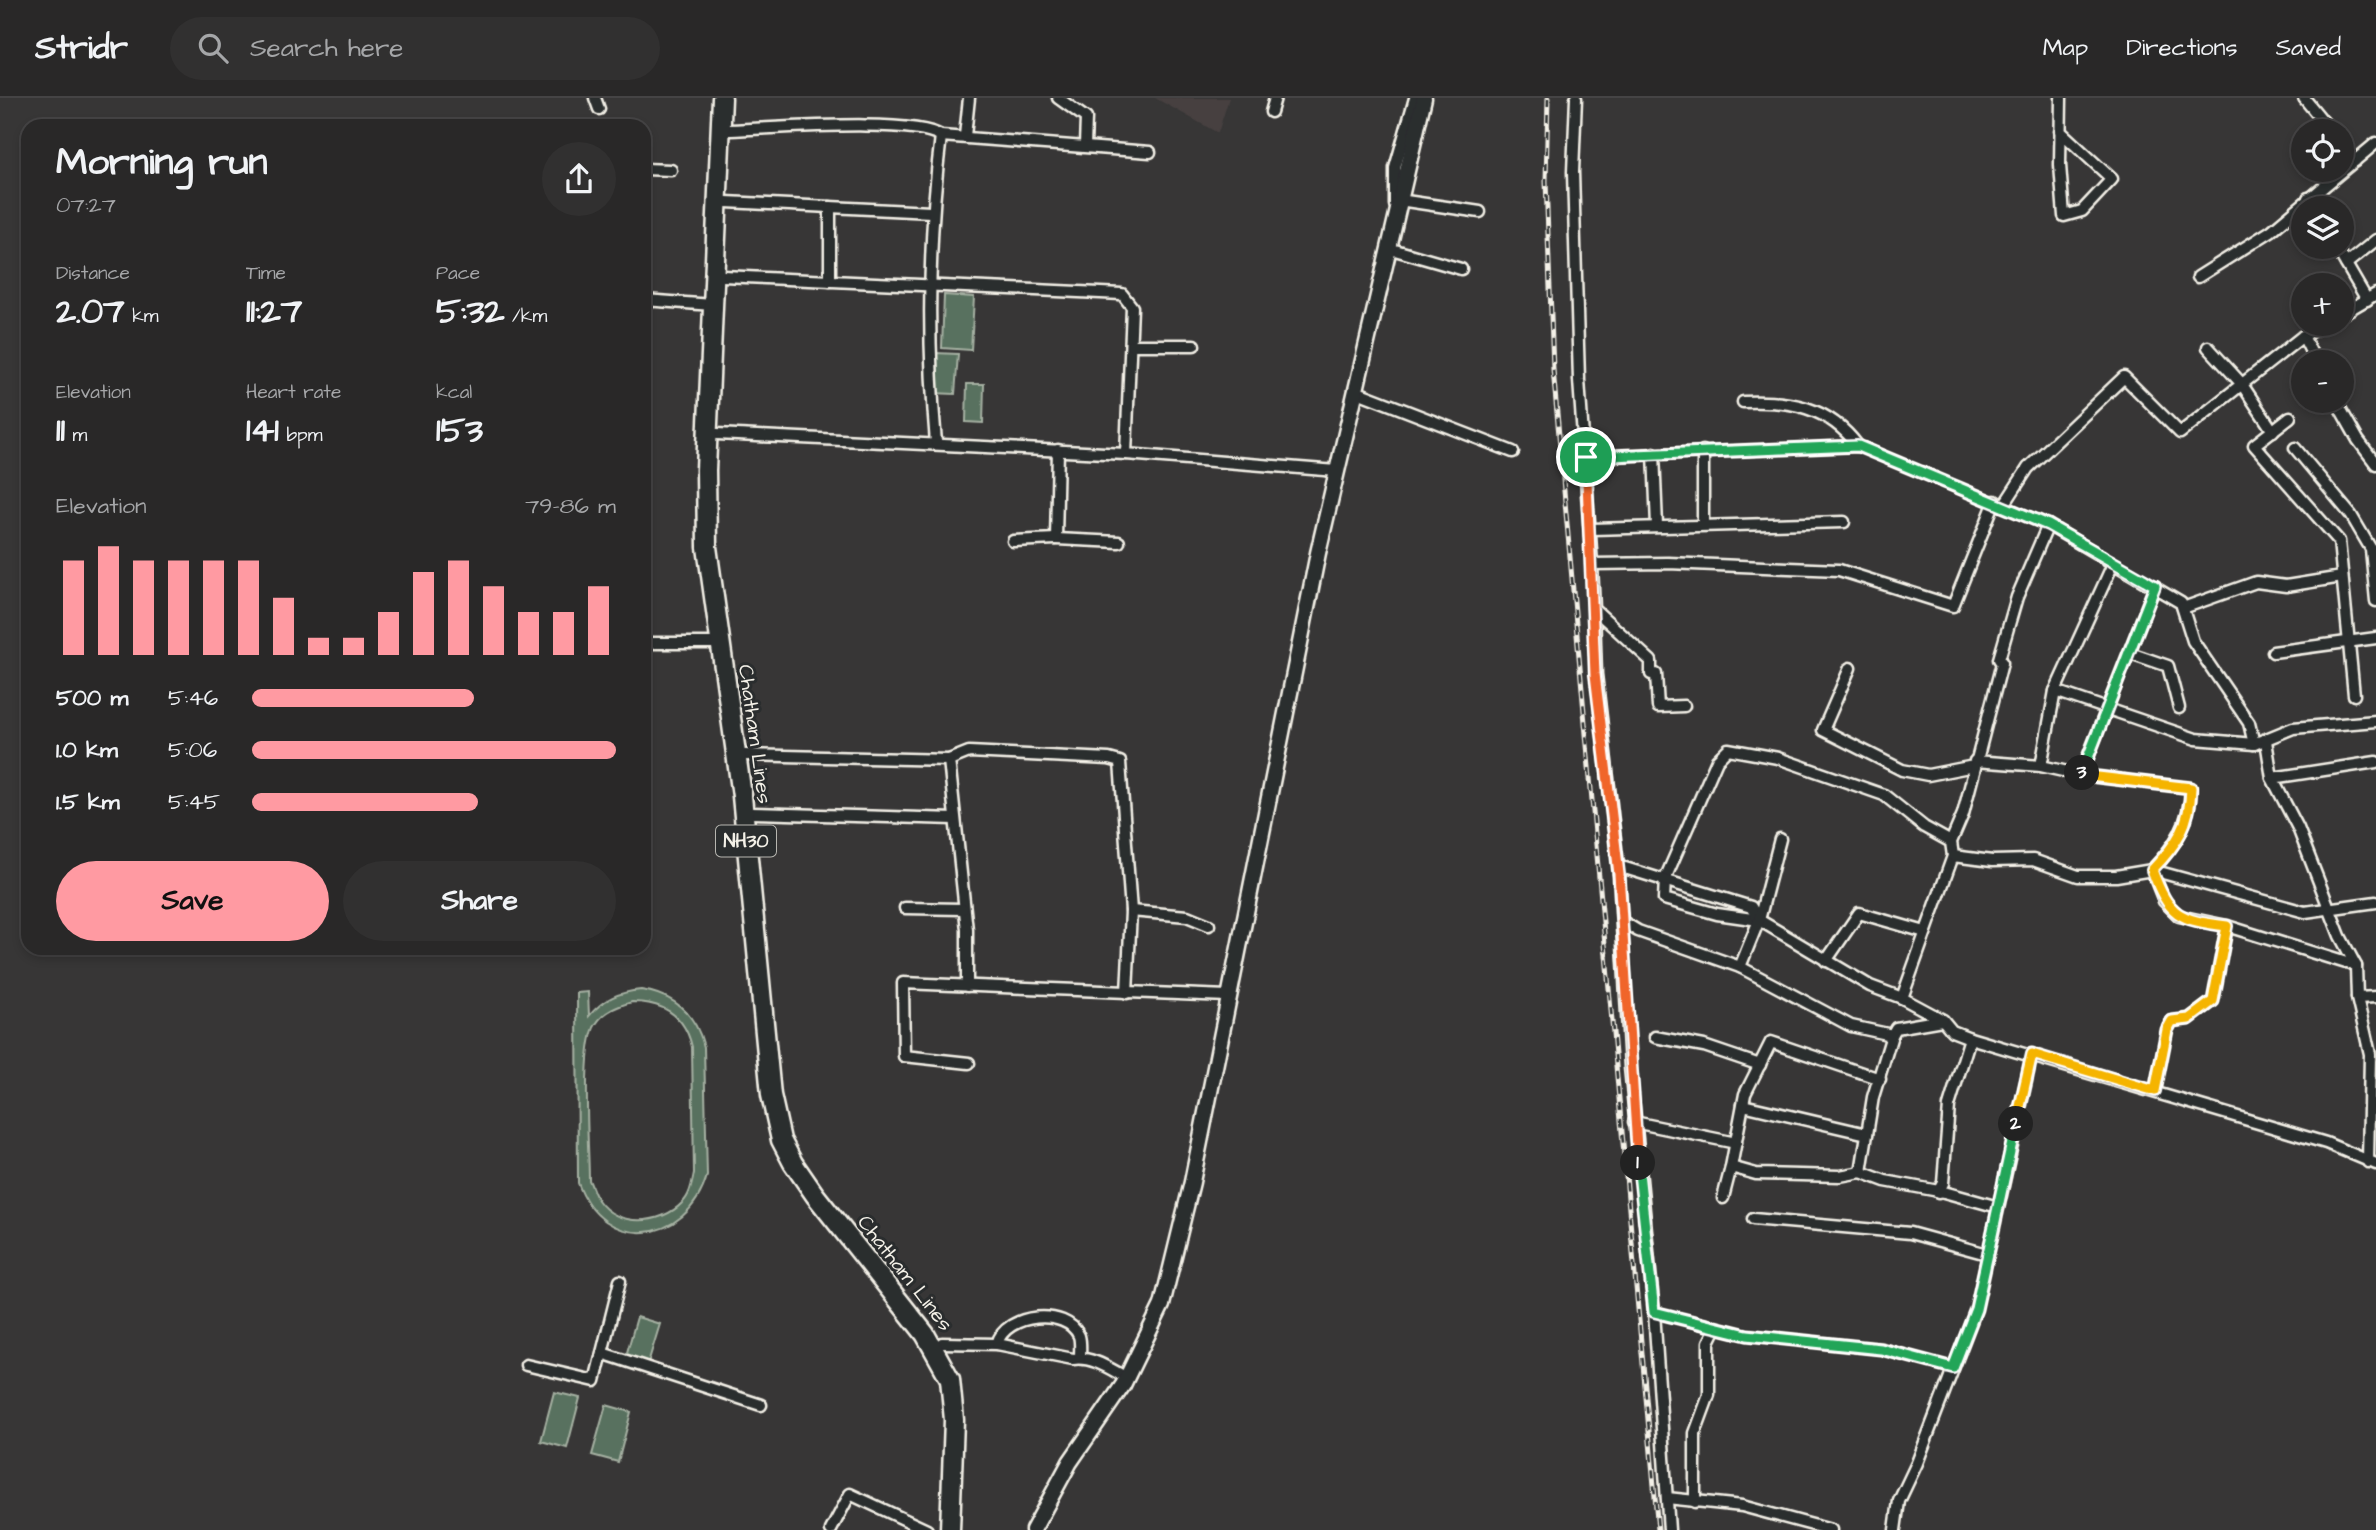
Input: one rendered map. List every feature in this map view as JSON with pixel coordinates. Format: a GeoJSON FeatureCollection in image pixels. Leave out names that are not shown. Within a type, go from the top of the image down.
{"type":"FeatureCollection","features":[{"type":"Feature","properties":{"kind":"highway","name":"Chatham Lines"},"geometry":{"type":"LineString","coordinates":[[722,98],[706,470],[707,547],[719,643],[745,755],[781,1102],[789,1135],[819,1184],[942,1343],[956,1367],[963,1397],[961,1530]]}},
{"type":"Feature","properties":{"kind":"highway","name":"Chatham Lines"},"geometry":{"type":"LineString","coordinates":[[731,98],[717,434],[718,550],[776,1125],[787,1152],[815,1195],[925,1334],[944,1364],[950,1379],[954,1408],[950,1530]]}},
{"type":"Feature","properties":{"kind":"street"},"geometry":{"type":"LineString","coordinates":[[595,98],[599,109]]}},
{"type":"Feature","properties":{"kind":"street"},"geometry":{"type":"LineString","coordinates":[[965,136],[969,98]]}},
{"type":"Feature","properties":{"kind":"street"},"geometry":{"type":"LineString","coordinates":[[1058,98],[1086,118],[1085,146]]}},
{"type":"Feature","properties":{"kind":"street"},"geometry":{"type":"LineString","coordinates":[[1271,112],[1275,98]]}},
{"type":"Feature","properties":{"kind":"street"},"geometry":{"type":"LineString","coordinates":[[1576,98],[1573,172],[1579,380],[1591,529],[1595,674],[1619,874],[1634,1122],[1654,1312],[1670,1530]]}},
{"type":"Feature","properties":{"kind":"street"},"geometry":{"type":"LineString","coordinates":[[2060,131],[2112,179],[2082,211],[2064,216],[2060,165],[2060,131],[2061,98]]}},
{"type":"Feature","properties":{"kind":"street"},"geometry":{"type":"LineString","coordinates":[[2304,98],[2321,119]]}},
{"type":"Feature","properties":{"kind":"street"},"geometry":{"type":"LineString","coordinates":[[1033,1530],[1070,1462],[1127,1378],[1162,1305],[1192,1182],[1337,471],[1398,207],[1416,99]]}},
{"type":"Feature","properties":{"kind":"street"},"geometry":{"type":"LineString","coordinates":[[729,130],[901,127],[931,129],[941,136],[1150,152]]}},
{"type":"Feature","properties":{"kind":"street"},"geometry":{"type":"LineString","coordinates":[[936,443],[928,358],[929,285],[931,212],[941,136]]}},
{"type":"Feature","properties":{"kind":"street"},"geometry":{"type":"LineString","coordinates":[[2311,196],[2376,143]]}},
{"type":"Feature","properties":{"kind":"street"},"geometry":{"type":"LineString","coordinates":[[651,169],[670,170]]}},
{"type":"Feature","properties":{"kind":"street"},"geometry":{"type":"LineString","coordinates":[[726,202],[931,212]]}},
{"type":"Feature","properties":{"kind":"street"},"geometry":{"type":"LineString","coordinates":[[830,207],[830,281]]}},
{"type":"Feature","properties":{"kind":"street"},"geometry":{"type":"LineString","coordinates":[[1398,207],[1480,212]]}},
{"type":"Feature","properties":{"kind":"street"},"geometry":{"type":"LineString","coordinates":[[2198,277],[2271,231],[2291,213]]}},
{"type":"Feature","properties":{"kind":"street"},"geometry":{"type":"LineString","coordinates":[[2346,264],[2376,240]]}},
{"type":"Feature","properties":{"kind":"street"},"geometry":{"type":"LineString","coordinates":[[1388,248],[1461,269]]}},
{"type":"Feature","properties":{"kind":"street"},"geometry":{"type":"LineString","coordinates":[[2343,259],[2373,296],[2354,307]]}},
{"type":"Feature","properties":{"kind":"street"},"geometry":{"type":"LineString","coordinates":[[723,276],[1122,294],[1132,307],[1126,454]]}},
{"type":"Feature","properties":{"kind":"street"},"geometry":{"type":"LineString","coordinates":[[651,301],[713,305]]}},
{"type":"Feature","properties":{"kind":"street"},"geometry":{"type":"LineString","coordinates":[[1592,564],[1668,563],[1839,570],[1953,606],[2000,503],[2028,468],[2124,377],[2180,433],[2303,336],[2310,350]]}},
{"type":"Feature","properties":{"kind":"street"},"geometry":{"type":"LineString","coordinates":[[1131,345],[1194,345]]}},
{"type":"Feature","properties":{"kind":"street"},"geometry":{"type":"LineString","coordinates":[[2208,347],[2241,383],[2273,431]]}},
{"type":"Feature","properties":{"kind":"street"},"geometry":{"type":"LineString","coordinates":[[1355,391],[1514,453]]}},
{"type":"Feature","properties":{"kind":"street"},"geometry":{"type":"LineString","coordinates":[[1743,402],[1792,402],[1842,425],[1858,446]]}},
{"type":"Feature","properties":{"kind":"street"},"geometry":{"type":"LineString","coordinates":[[2343,413],[2376,464]]}},
{"type":"Feature","properties":{"kind":"street"},"geometry":{"type":"LineString","coordinates":[[2290,417],[2254,445],[2337,536],[2354,695]]}},
{"type":"Feature","properties":{"kind":"street"},"geometry":{"type":"LineString","coordinates":[[717,434],[1126,454],[1337,471]]}},
{"type":"Feature","properties":{"kind":"street"},"geometry":{"type":"LineString","coordinates":[[1586,457],[1858,446],[2000,503],[2048,525],[2181,603],[2193,641],[2249,723],[2254,744]]}},
{"type":"Feature","properties":{"kind":"street"},"geometry":{"type":"LineString","coordinates":[[2295,448],[2351,515],[2371,549],[2376,601]]}},
{"type":"Feature","properties":{"kind":"street"},"geometry":{"type":"LineString","coordinates":[[1056,539],[1058,450]]}},
{"type":"Feature","properties":{"kind":"street"},"geometry":{"type":"LineString","coordinates":[[1703,451],[1703,525]]}},
{"type":"Feature","properties":{"kind":"street"},"geometry":{"type":"LineString","coordinates":[[1654,453],[1657,526]]}},
{"type":"Feature","properties":{"kind":"street"},"geometry":{"type":"LineString","coordinates":[[1591,529],[1844,522]]}},
{"type":"Feature","properties":{"kind":"street"},"geometry":{"type":"LineString","coordinates":[[1902,998],[1953,856],[1951,842],[1964,814],[2017,597],[2048,525]]}},
{"type":"Feature","properties":{"kind":"street"},"geometry":{"type":"LineString","coordinates":[[1013,541],[1056,539],[1119,542]]}},
{"type":"Feature","properties":{"kind":"street"},"geometry":{"type":"LineString","coordinates":[[2042,766],[2055,691],[2113,564]]}},
{"type":"Feature","properties":{"kind":"street"},"geometry":{"type":"LineString","coordinates":[[2183,608],[2256,582],[2286,586],[2342,577]]}},
{"type":"Feature","properties":{"kind":"street"},"geometry":{"type":"LineString","coordinates":[[2081,775],[2155,586]]}},
{"type":"Feature","properties":{"kind":"street"},"geometry":{"type":"LineString","coordinates":[[1594,609],[1651,661],[1651,674],[1656,674],[1658,707],[1684,706]]}},
{"type":"Feature","properties":{"kind":"street"},"geometry":{"type":"LineString","coordinates":[[2273,652],[2376,638]]}},
{"type":"Feature","properties":{"kind":"street"},"geometry":{"type":"LineString","coordinates":[[651,643],[719,643]]}},
{"type":"Feature","properties":{"kind":"street"},"geometry":{"type":"LineString","coordinates":[[2130,653],[2168,666],[2179,708]]}},
{"type":"Feature","properties":{"kind":"street"},"geometry":{"type":"LineString","coordinates":[[1850,668],[1823,730],[1902,770],[1928,775],[1975,764],[2042,766],[2081,775],[2191,788],[2185,823],[2175,846],[2152,870]]}},
{"type":"Feature","properties":{"kind":"street"},"geometry":{"type":"LineString","coordinates":[[2055,691],[2109,707],[2196,739],[2254,744],[2293,728],[2376,721]]}},
{"type":"Feature","properties":{"kind":"street"},"geometry":{"type":"LineString","coordinates":[[1619,874],[1625,868],[1665,878],[1751,907],[1759,919],[1826,961],[1870,986],[1902,998],[1943,1020],[1952,1031],[1970,1038],[2032,1054],[2326,1143],[2372,1163],[2373,1069],[2357,998],[2356,966],[2298,828],[2272,778],[2266,741]]}},
{"type":"Feature","properties":{"kind":"street"},"geometry":{"type":"LineString","coordinates":[[1759,919],[1717,914],[1664,899],[1665,878],[1717,760],[1728,749],[1778,758],[1884,795],[1924,827],[1951,842]]}},
{"type":"Feature","properties":{"kind":"street"},"geometry":{"type":"LineString","coordinates":[[745,755],[949,760],[969,752],[1109,759],[1120,762],[1131,911],[1127,993]]}},
{"type":"Feature","properties":{"kind":"street"},"geometry":{"type":"LineString","coordinates":[[949,760],[967,930],[967,986]]}},
{"type":"Feature","properties":{"kind":"street"},"geometry":{"type":"LineString","coordinates":[[2272,778],[2376,762]]}},
{"type":"Feature","properties":{"kind":"street"},"geometry":{"type":"LineString","coordinates":[[752,813],[955,819]]}},
{"type":"Feature","properties":{"kind":"street"},"geometry":{"type":"LineString","coordinates":[[1740,967],[1759,919],[1780,839]]}},
{"type":"Feature","properties":{"kind":"street"},"geometry":{"type":"LineString","coordinates":[[1953,856],[1992,861],[2033,860],[2078,876],[2116,876],[2152,870],[2305,912],[2376,902]]}},
{"type":"Feature","properties":{"kind":"street"},"geometry":{"type":"LineString","coordinates":[[2152,870],[2164,901],[2179,916],[2227,926],[2356,966]]}},
{"type":"Feature","properties":{"kind":"street"},"geometry":{"type":"LineString","coordinates":[[905,908],[963,909]]}},
{"type":"Feature","properties":{"kind":"street"},"geometry":{"type":"LineString","coordinates":[[1131,911],[1187,916],[1209,925]]}},
{"type":"Feature","properties":{"kind":"street"},"geometry":{"type":"LineString","coordinates":[[1826,961],[1859,913],[1926,932]]}},
{"type":"Feature","properties":{"kind":"street"},"geometry":{"type":"LineString","coordinates":[[1623,922],[1638,931],[1740,967],[1851,1026],[1892,1035]]}},
{"type":"Feature","properties":{"kind":"street"},"geometry":{"type":"LineString","coordinates":[[2155,1091],[2167,1030],[2172,1021],[2189,1019],[2213,1001],[2227,926]]}},
{"type":"Feature","properties":{"kind":"street"},"geometry":{"type":"LineString","coordinates":[[969,1063],[906,1058],[903,1044],[903,983],[1228,996]]}},
{"type":"Feature","properties":{"kind":"street"},"geometry":{"type":"LineString","coordinates":[[2357,998],[2376,997]]}},
{"type":"Feature","properties":{"kind":"street"},"geometry":{"type":"LineString","coordinates":[[1861,1172],[1867,1135],[1892,1035],[1896,1028],[1943,1020]]}},
{"type":"Feature","properties":{"kind":"street"},"geometry":{"type":"LineString","coordinates":[[1655,1037],[1704,1046],[1760,1065]]}},
{"type":"Feature","properties":{"kind":"street"},"geometry":{"type":"LineString","coordinates":[[1938,1192],[1943,1183],[1949,1106],[1970,1038]]}},
{"type":"Feature","properties":{"kind":"street"},"geometry":{"type":"LineString","coordinates":[[1723,1198],[1743,1105],[1771,1042],[1880,1079]]}},
{"type":"Feature","properties":{"kind":"street"},"geometry":{"type":"LineString","coordinates":[[1895,1530],[1899,1502],[1917,1464],[1976,1309],[2032,1054]]}},
{"type":"Feature","properties":{"kind":"street"},"geometry":{"type":"LineString","coordinates":[[1743,1105],[1867,1135]]}},
{"type":"Feature","properties":{"kind":"street"},"geometry":{"type":"LineString","coordinates":[[1634,1122],[1736,1143]]}},
{"type":"Feature","properties":{"kind":"street"},"geometry":{"type":"LineString","coordinates":[[1731,1167],[1756,1174],[1840,1176],[1861,1172],[1885,1181],[1998,1208]]}},
{"type":"Feature","properties":{"kind":"street"},"geometry":{"type":"LineString","coordinates":[[1753,1219],[1910,1233],[1987,1254]]}},
{"type":"Feature","properties":{"kind":"street"},"geometry":{"type":"LineString","coordinates":[[526,1365],[595,1381],[620,1281]]}},
{"type":"Feature","properties":{"kind":"street"},"geometry":{"type":"LineString","coordinates":[[1654,1312],[1747,1335],[1881,1349],[1953,1368]]}},
{"type":"Feature","properties":{"kind":"street"},"geometry":{"type":"LineString","coordinates":[[997,1344],[1000,1335],[1019,1320],[1044,1318],[1070,1325],[1080,1338],[1080,1358]]}},
{"type":"Feature","properties":{"kind":"street"},"geometry":{"type":"LineString","coordinates":[[1695,1502],[1695,1433],[1709,1395],[1709,1342],[1716,1328]]}},
{"type":"Feature","properties":{"kind":"street"},"geometry":{"type":"LineString","coordinates":[[942,1343],[997,1344],[1073,1359],[1080,1358],[1100,1363],[1127,1378]]}},
{"type":"Feature","properties":{"kind":"street"},"geometry":{"type":"LineString","coordinates":[[602,1353],[761,1405]]}},
{"type":"Feature","properties":{"kind":"street"},"geometry":{"type":"LineString","coordinates":[[831,1530],[850,1494],[927,1530]]}},
{"type":"Feature","properties":{"kind":"street"},"geometry":{"type":"LineString","coordinates":[[1667,1498],[1742,1506],[1831,1530]]}},
{"type":"Feature","properties":{"kind":"shaded area"},"geometry":{"type":"Polygon","coordinates":[[[1155,98],[1229,98],[1218,133],[1155,98]]]}},
{"type":"Feature","properties":{"kind":"green space"},"geometry":{"type":"Polygon","coordinates":[[[944,295],[974,297],[971,350],[942,348],[944,295]]]}},
{"type":"Feature","properties":{"kind":"green space"},"geometry":{"type":"Polygon","coordinates":[[[935,353],[958,354],[955,394],[933,393],[935,353]]]}},
{"type":"Feature","properties":{"kind":"green space"},"geometry":{"type":"Polygon","coordinates":[[[967,384],[984,384],[983,423],[966,422],[967,384]]]}},
{"type":"Feature","properties":{"kind":"green space"},"geometry":{"type":"Polygon","coordinates":[[[633,991],[653,993],[682,1008],[696,1025],[704,1047],[707,1176],[697,1199],[682,1216],[664,1227],[644,1232],[625,1230],[606,1221],[590,1206],[578,1183],[577,993],[588,992],[589,1016],[606,1001],[633,991]],[[644,1003],[622,1005],[599,1019],[591,1035],[587,1074],[589,1180],[597,1198],[606,1209],[627,1219],[639,1220],[663,1216],[682,1203],[689,1193],[694,1173],[692,1047],[689,1036],[672,1013],[644,1003]]]}},
{"type":"Feature","properties":{"kind":"green space"},"geometry":{"type":"Polygon","coordinates":[[[637,1317],[660,1324],[648,1363],[626,1356],[637,1317]]]}},
{"type":"Feature","properties":{"kind":"green space"},"geometry":{"type":"Polygon","coordinates":[[[554,1392],[580,1398],[567,1448],[541,1441],[554,1392]]]}},
{"type":"Feature","properties":{"kind":"green space"},"geometry":{"type":"Polygon","coordinates":[[[606,1405],[631,1412],[618,1462],[592,1455],[606,1405]]]}},
{"type":"Feature","properties":{"kind":"railway"},"geometry":{"type":"LineString","coordinates":[[1548,98],[1546,181],[1553,369],[1658,1530]]}},
{"type":"Feature","properties":{"kind":"route"},"geometry":{"type":"LineString","coordinates":[[1858,446],[2048,525],[2155,586],[2081,775],[2191,788],[2185,823],[2175,846],[2152,870],[2164,901],[2179,916],[2202,923],[2227,926],[2213,1001],[2189,1019],[2179,1018],[2172,1021],[2167,1030],[2155,1091],[2032,1054],[1976,1309],[1953,1368],[1881,1349],[1808,1339],[1747,1335],[1654,1312],[1630,1067],[1619,874],[1595,674],[1586,457],[1858,446]]}}]}
